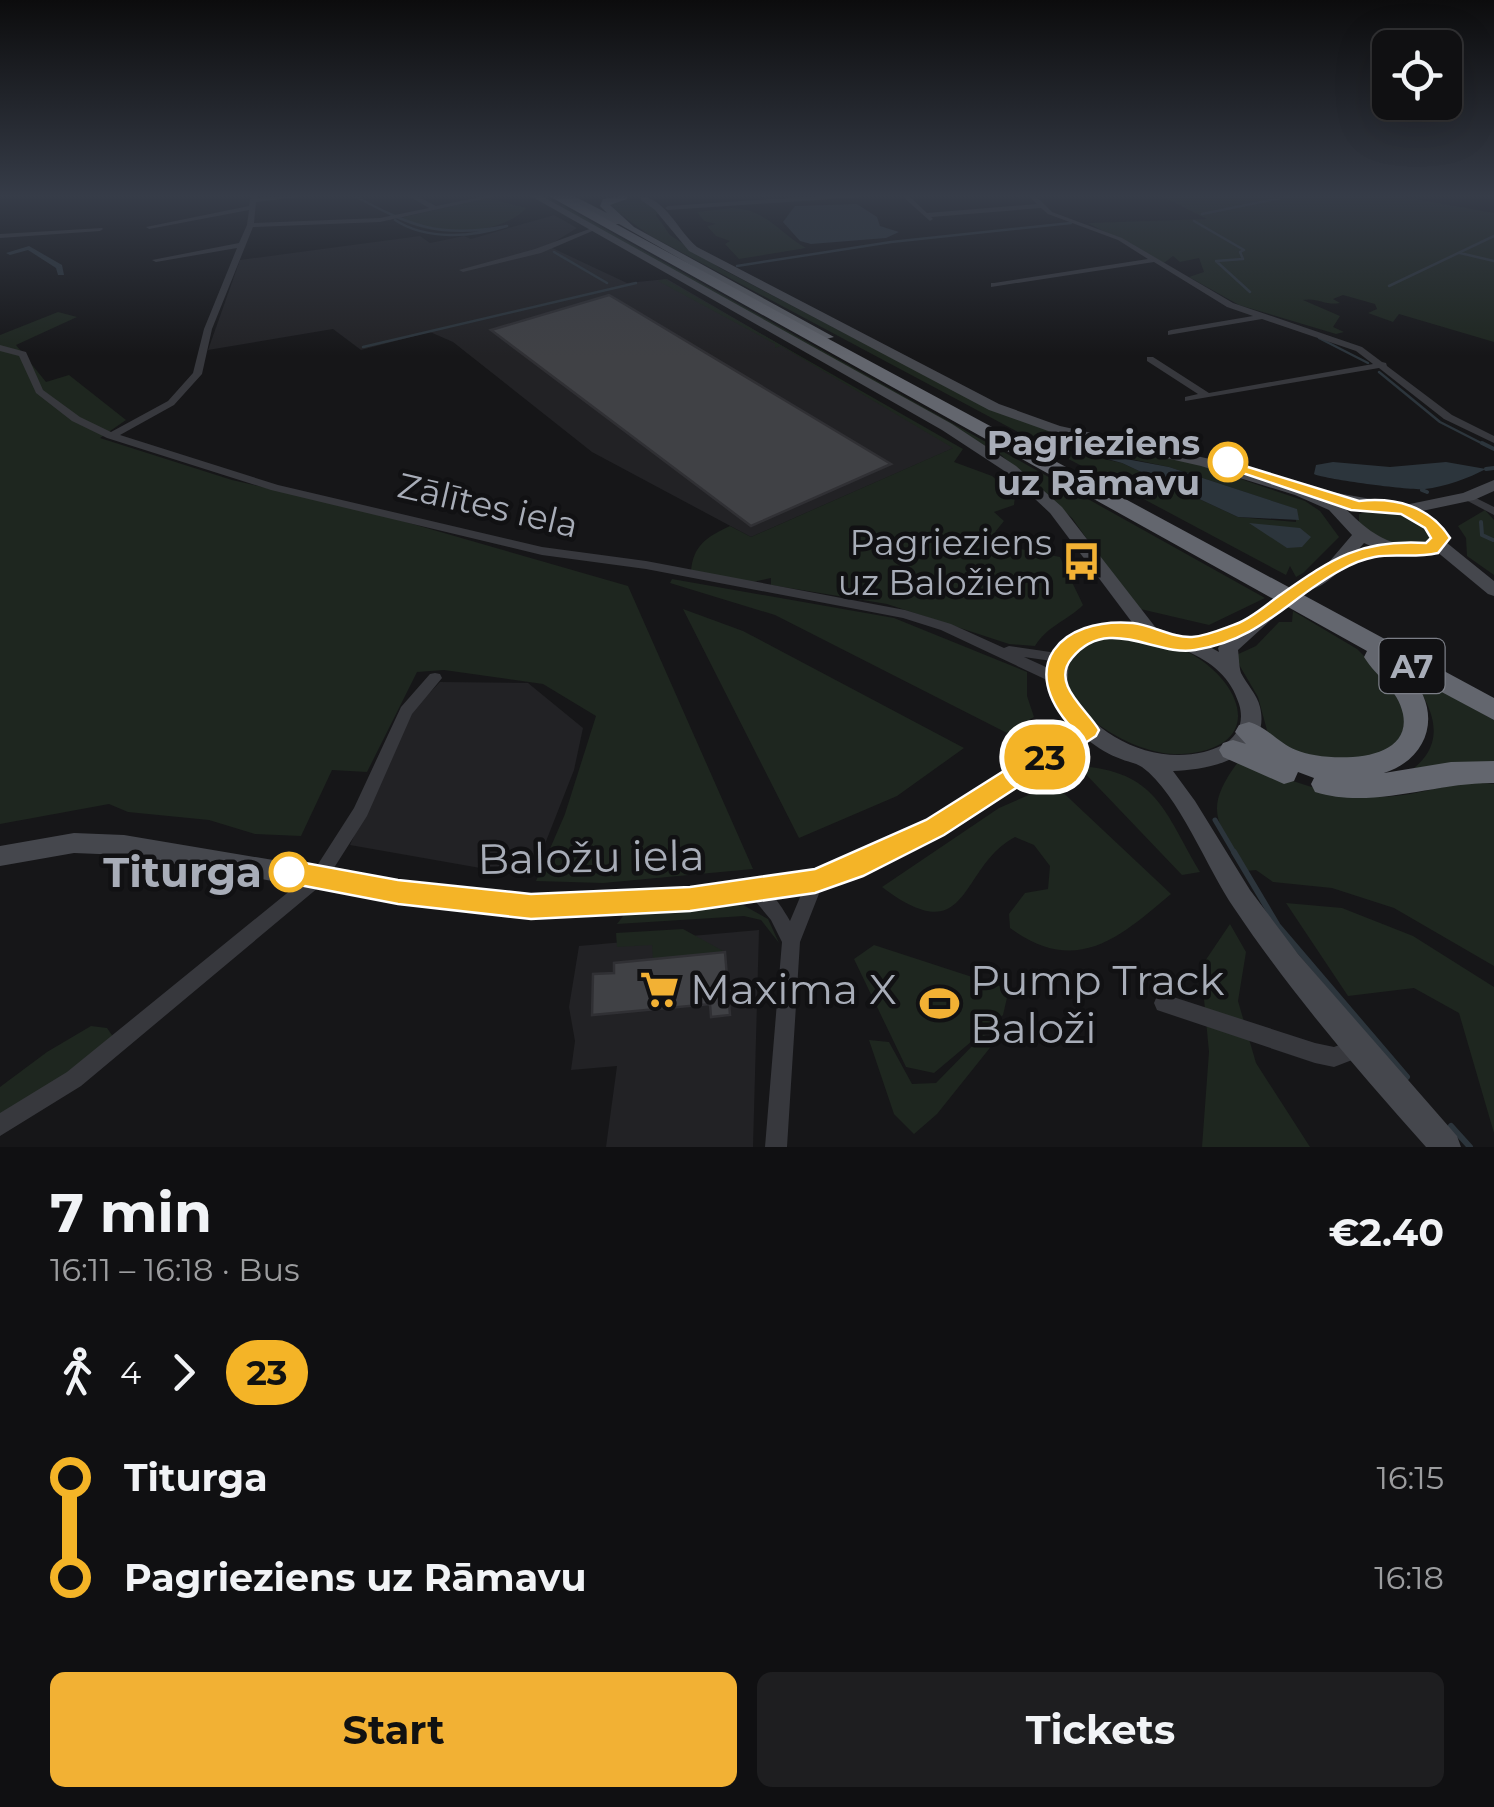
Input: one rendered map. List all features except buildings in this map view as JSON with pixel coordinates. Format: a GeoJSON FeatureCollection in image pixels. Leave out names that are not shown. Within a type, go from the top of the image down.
{"type":"FeatureCollection","features":[{"type":"Feature","properties":{"kind":"highway","name":"A7"},"geometry":{"type":"LineString","coordinates":[[651,249],[1494,710]]}},
{"type":"Feature","properties":{"kind":"highway","name":"A7"},"geometry":{"type":"LineString","coordinates":[[664,249],[1494,696]]}},
{"type":"Feature","properties":{"kind":"highway"},"geometry":{"type":"LineString","coordinates":[[1241,741],[1333,770],[1379,768],[1411,751],[1421,727],[1411,692],[1382,662],[1331,621]]}},
{"type":"Feature","properties":{"kind":"highway"},"geometry":{"type":"LineString","coordinates":[[1241,741],[1272,769],[1334,785],[1373,786],[1438,772],[1494,772]]}},
{"type":"Feature","properties":{"kind":"main road"},"geometry":{"type":"LineString","coordinates":[[629,249],[946,427],[1001,462],[1056,510],[1148,631]]}},
{"type":"Feature","properties":{"kind":"main road"},"geometry":{"type":"LineString","coordinates":[[694,249],[994,407],[1056,428],[1266,480],[1352,511],[1379,504],[1406,510],[1432,524],[1439,533],[1438,544]]}},
{"type":"Feature","properties":{"kind":"main road"},"geometry":{"type":"LineString","coordinates":[[698,249],[703,255]]}},
{"type":"Feature","properties":{"kind":"main road"},"geometry":{"type":"LineString","coordinates":[[1406,510],[1464,498],[1494,484]]}},
{"type":"Feature","properties":{"kind":"main road"},"geometry":{"type":"LineString","coordinates":[[1432,524],[1464,498]]}},
{"type":"Feature","properties":{"kind":"main road"},"geometry":{"type":"LineString","coordinates":[[1352,511],[1361,535],[1384,546],[1420,551],[1493,589]]}},
{"type":"Feature","properties":{"kind":"main road"},"geometry":{"type":"LineString","coordinates":[[1306,586],[1334,566],[1361,535]]}},
{"type":"Feature","properties":{"kind":"main road"},"geometry":{"type":"LineString","coordinates":[[1420,551],[1438,544]]}},
{"type":"Feature","properties":{"kind":"main road"},"geometry":{"type":"LineString","coordinates":[[1438,544],[1493,589]]}},
{"type":"Feature","properties":{"kind":"main road"},"geometry":{"type":"LineString","coordinates":[[1334,566],[1384,546]]}},
{"type":"Feature","properties":{"kind":"main road"},"geometry":{"type":"LineString","coordinates":[[1111,585],[1117,610],[1112,630]]}},
{"type":"Feature","properties":{"kind":"main road"},"geometry":{"type":"LineString","coordinates":[[1230,673],[1228,648],[1278,604]]}},
{"type":"Feature","properties":{"kind":"main road"},"geometry":{"type":"LineString","coordinates":[[1189,644],[1249,627]]}},
{"type":"Feature","properties":{"kind":"main road"},"geometry":{"type":"LineString","coordinates":[[1112,630],[1148,631],[1189,644],[1230,673],[1250,706],[1241,741],[1193,762],[1148,758],[1088,730],[1063,704],[1056,667],[1082,638],[1112,630]]}},
{"type":"Feature","properties":{"kind":"main road","name":"Baložu iela"},"geometry":{"type":"LineString","coordinates":[[0,856],[74,843],[124,845],[398,892],[531,906],[604,906],[756,891],[815,881],[854,868],[935,827],[1088,730]]}},
{"type":"Feature","properties":{"kind":"main road"},"geometry":{"type":"LineString","coordinates":[[1148,758],[1192,809],[1239,895],[1349,1052],[1446,1147]]}},
{"type":"Feature","properties":{"kind":"main road"},"geometry":{"type":"LineString","coordinates":[[1192,809],[1193,762]]}},
{"type":"Feature","properties":{"kind":"street"},"geometry":{"type":"LineString","coordinates":[[156,260],[217,249]]}},
{"type":"Feature","properties":{"kind":"street"},"geometry":{"type":"LineString","coordinates":[[110,436],[171,402],[197,374],[208,330],[239,249]]}},
{"type":"Feature","properties":{"kind":"street"},"geometry":{"type":"LineString","coordinates":[[463,270],[544,249]]}},
{"type":"Feature","properties":{"kind":"street"},"geometry":{"type":"LineString","coordinates":[[1136,249],[1210,295],[1334,338],[1382,365],[1448,416],[1494,440]]}},
{"type":"Feature","properties":{"kind":"street"},"geometry":{"type":"LineString","coordinates":[[994,285],[1155,260]]}},
{"type":"Feature","properties":{"kind":"street"},"geometry":{"type":"LineString","coordinates":[[1170,333],[1262,316]]}},
{"type":"Feature","properties":{"kind":"street","name":"Zālītes iela"},"geometry":{"type":"LineString","coordinates":[[0,348],[23,354],[39,391],[110,436],[275,488],[471,536],[887,609],[1056,667]]}},
{"type":"Feature","properties":{"kind":"street"},"geometry":{"type":"LineString","coordinates":[[1150,359],[1206,396]]}},
{"type":"Feature","properties":{"kind":"street"},"geometry":{"type":"LineString","coordinates":[[1188,399],[1382,365]]}},
{"type":"Feature","properties":{"kind":"street"},"geometry":{"type":"LineString","coordinates":[[1464,498],[1494,512]]}},
{"type":"Feature","properties":{"kind":"street"},"geometry":{"type":"LineString","coordinates":[[0,1125],[74,1079],[319,877],[361,811],[406,711],[435,678]]}},
{"type":"Feature","properties":{"kind":"street"},"geometry":{"type":"LineString","coordinates":[[776,1147],[791,942],[815,881]]}},
{"type":"Feature","properties":{"kind":"street"},"geometry":{"type":"LineString","coordinates":[[756,891],[776,914],[791,942]]}},
{"type":"Feature","properties":{"kind":"street"},"geometry":{"type":"LineString","coordinates":[[1164,1003],[1315,1054],[1349,1052]]}},
{"type":"Feature","properties":{"kind":"shaded area"},"geometry":{"type":"Polygon","coordinates":[[[326,249],[553,249],[627,283],[667,279],[956,447],[751,537],[592,452],[453,342],[430,332],[361,350],[333,329],[208,350],[240,260],[326,249]]]}},
{"type":"Feature","properties":{"kind":"shaded area"},"geometry":{"type":"Polygon","coordinates":[[[633,249],[640,249],[1265,598],[1209,625],[1136,608],[1072,518],[1000,454],[633,249]]]}},
{"type":"Feature","properties":{"kind":"shaded area"},"geometry":{"type":"Polygon","coordinates":[[[674,249],[690,249],[720,268],[982,405],[1203,466],[1305,501],[1320,511],[1339,537],[1303,573],[1296,577],[1290,566],[1286,575],[674,249]],[[1074,447],[1069,451],[1122,463],[1238,517],[1296,522],[1296,509],[1169,467],[1074,447]]]}},
{"type":"Feature","properties":{"kind":"shaded area"},"geometry":{"type":"Polygon","coordinates":[[[729,249],[803,249],[739,259],[729,249]]]}},
{"type":"Feature","properties":{"kind":"shaded area"},"geometry":{"type":"Polygon","coordinates":[[[1137,249],[1494,249],[1494,342],[1399,314],[1393,322],[1368,313],[1377,309],[1375,304],[1343,295],[1333,299],[1340,303],[1303,300],[1340,316],[1333,327],[1344,332],[1336,334],[1239,305],[1189,277],[1204,272],[1199,258],[1180,262],[1173,256],[1164,263],[1137,249]]]}},
{"type":"Feature","properties":{"kind":"shaded area"},"geometry":{"type":"Polygon","coordinates":[[[665,279],[963,449],[954,462],[992,476],[1015,496],[1014,505],[994,512],[1004,521],[987,542],[1060,557],[1083,605],[1045,633],[1035,646],[1009,644],[887,604],[771,585],[771,578],[753,582],[691,572],[703,543],[730,526],[751,537],[953,448],[781,346],[775,348],[775,344],[658,281],[665,279]]]}},
{"type":"Feature","properties":{"kind":"shaded area"},"geometry":{"type":"Polygon","coordinates":[[[58,312],[77,317],[16,345],[46,382],[69,375],[126,420],[100,438],[232,480],[371,512],[628,586],[753,869],[603,883],[536,881],[565,814],[596,716],[543,684],[444,670],[417,672],[367,772],[332,770],[301,836],[255,834],[209,820],[128,812],[109,804],[0,824],[0,335],[58,312]]]}},
{"type":"Feature","properties":{"kind":"shaded area"},"geometry":{"type":"Polygon","coordinates":[[[1067,448],[1169,467],[1297,509],[1299,520],[1238,517],[1122,463],[1067,448]]]}},
{"type":"Feature","properties":{"kind":"shaded area"},"geometry":{"type":"Polygon","coordinates":[[[1333,462],[1390,467],[1446,462],[1486,469],[1448,484],[1417,489],[1314,474],[1316,465],[1333,462]]]}},
{"type":"Feature","properties":{"kind":"shaded area"},"geometry":{"type":"Polygon","coordinates":[[[1383,508],[1417,519],[1430,538],[1404,546],[1359,524],[1359,514],[1383,508]]]}},
{"type":"Feature","properties":{"kind":"shaded area"},"geometry":{"type":"Polygon","coordinates":[[[1485,510],[1494,520],[1494,575],[1467,556],[1466,538],[1458,526],[1485,510]]]}},
{"type":"Feature","properties":{"kind":"shaded area"},"geometry":{"type":"Polygon","coordinates":[[[1249,523],[1300,528],[1311,537],[1302,547],[1287,548],[1249,523]]]}},
{"type":"Feature","properties":{"kind":"shaded area"},"geometry":{"type":"Polygon","coordinates":[[[672,579],[894,618],[1027,672],[1027,696],[1034,717],[1007,733],[775,615],[670,583],[672,579]]]}},
{"type":"Feature","properties":{"kind":"shaded area"},"geometry":{"type":"Polygon","coordinates":[[[683,609],[743,631],[964,748],[897,796],[799,838],[683,609]]]}},
{"type":"Feature","properties":{"kind":"shaded area"},"geometry":{"type":"Polygon","coordinates":[[[1293,611],[1357,649],[1405,697],[1403,743],[1369,761],[1302,757],[1268,734],[1258,697],[1234,656],[1256,646],[1279,622],[1292,622],[1293,611]]]}},
{"type":"Feature","properties":{"kind":"shaded area"},"geometry":{"type":"Polygon","coordinates":[[[1106,637],[1159,641],[1208,665],[1223,680],[1238,712],[1236,727],[1226,740],[1209,749],[1182,754],[1156,751],[1128,742],[1081,709],[1067,689],[1065,669],[1077,651],[1106,637]]]}},
{"type":"Feature","properties":{"kind":"shaded area"},"geometry":{"type":"Polygon","coordinates":[[[1407,672],[1494,720],[1494,764],[1414,768],[1425,757],[1434,733],[1429,708],[1407,672]]]}},
{"type":"Feature","properties":{"kind":"shaded area"},"geometry":{"type":"Polygon","coordinates":[[[440,682],[528,683],[583,728],[574,770],[532,877],[350,845],[408,715],[440,682]]]}},
{"type":"Feature","properties":{"kind":"shaded area"},"geometry":{"type":"Polygon","coordinates":[[[1238,762],[1308,786],[1362,796],[1494,784],[1494,966],[1394,908],[1332,888],[1273,882],[1256,870],[1245,871],[1222,828],[1217,806],[1238,762]]]}},
{"type":"Feature","properties":{"kind":"shaded area"},"geometry":{"type":"Polygon","coordinates":[[[1078,766],[1104,769],[1142,786],[1166,813],[1200,872],[1182,875],[1078,766]]]}},
{"type":"Feature","properties":{"kind":"shaded area"},"geometry":{"type":"Polygon","coordinates":[[[1054,784],[1171,894],[1114,937],[1076,950],[1056,949],[1010,928],[1009,914],[1025,893],[1048,889],[1050,866],[1034,845],[1015,837],[997,851],[948,909],[932,912],[911,905],[882,887],[999,808],[1054,784]]]}},
{"type":"Feature","properties":{"kind":"shaded area"},"geometry":{"type":"Polygon","coordinates":[[[1286,903],[1342,908],[1413,936],[1494,987],[1494,1133],[1459,1013],[1414,988],[1348,996],[1286,903]]]}},
{"type":"Feature","properties":{"kind":"shaded area"},"geometry":{"type":"Polygon","coordinates":[[[743,905],[768,919],[779,943],[761,920],[744,916],[617,924],[626,912],[743,905]]]}},
{"type":"Feature","properties":{"kind":"shaded area"},"geometry":{"type":"Polygon","coordinates":[[[1230,924],[1246,952],[1238,1001],[1256,1063],[1310,1147],[1202,1147],[1209,1052],[1201,967],[1230,924]]]}},
{"type":"Feature","properties":{"kind":"shaded area"},"geometry":{"type":"Polygon","coordinates":[[[683,929],[725,952],[653,959],[652,945],[617,947],[616,933],[683,929]]]}},
{"type":"Feature","properties":{"kind":"shaded area"},"geometry":{"type":"Polygon","coordinates":[[[759,930],[753,1147],[606,1147],[617,1066],[571,1070],[575,1041],[569,1007],[579,946],[759,930]]]}},
{"type":"Feature","properties":{"kind":"shaded area","name":"Pump Track Baloži"},"geometry":{"type":"Polygon","coordinates":[[[874,945],[1009,989],[1003,1015],[934,1073],[906,1067],[854,959],[874,945]]]}},
{"type":"Feature","properties":{"kind":"shaded area"},"geometry":{"type":"Polygon","coordinates":[[[91,1026],[107,1028],[116,1041],[0,1118],[0,1087],[91,1026]]]}},
{"type":"Feature","properties":{"kind":"shaded area"},"geometry":{"type":"Polygon","coordinates":[[[983,1035],[997,1039],[937,1114],[914,1134],[894,1114],[869,1040],[889,1042],[912,1084],[936,1083],[983,1035]]]}},
{"type":"Feature","properties":{"kind":"waterway"},"geometry":{"type":"LineString","coordinates":[[10,253],[27,249]]}},
{"type":"Feature","properties":{"kind":"waterway"},"geometry":{"type":"LineString","coordinates":[[30,249],[59,267],[61,273]]}},
{"type":"Feature","properties":{"kind":"waterway"},"geometry":{"type":"LineString","coordinates":[[737,266],[849,249]]}},
{"type":"Feature","properties":{"kind":"waterway"},"geometry":{"type":"LineString","coordinates":[[1241,249],[1243,259],[1216,261],[1250,292]]}},
{"type":"Feature","properties":{"kind":"waterway"},"geometry":{"type":"LineString","coordinates":[[1389,286],[1468,249]]}},
{"type":"Feature","properties":{"kind":"waterway"},"geometry":{"type":"LineString","coordinates":[[554,252],[607,283]]}},
{"type":"Feature","properties":{"kind":"waterway"},"geometry":{"type":"LineString","coordinates":[[1460,253],[1494,261]]}},
{"type":"Feature","properties":{"kind":"waterway"},"geometry":{"type":"LineString","coordinates":[[363,347],[636,283]]}},
{"type":"Feature","properties":{"kind":"waterway"},"geometry":{"type":"LineString","coordinates":[[1319,338],[1368,363]]}},
{"type":"Feature","properties":{"kind":"waterway"},"geometry":{"type":"LineString","coordinates":[[1379,372],[1440,422],[1487,446]]}},
{"type":"Feature","properties":{"kind":"waterway"},"geometry":{"type":"LineString","coordinates":[[1482,443],[1494,449]]}},
{"type":"Feature","properties":{"kind":"waterway"},"geometry":{"type":"LineString","coordinates":[[1486,469],[1494,468]]}},
{"type":"Feature","properties":{"kind":"waterway"},"geometry":{"type":"LineString","coordinates":[[1422,490],[1427,492]]}},
{"type":"Feature","properties":{"kind":"waterway"},"geometry":{"type":"LineString","coordinates":[[1481,522],[1482,535],[1493,540]]}},
{"type":"Feature","properties":{"kind":"waterway"},"geometry":{"type":"LineString","coordinates":[[1215,820],[1235,854]]}},
{"type":"Feature","properties":{"kind":"waterway"},"geometry":{"type":"LineString","coordinates":[[1234,852],[1278,926],[1407,1077]]}},
{"type":"Feature","properties":{"kind":"waterway"},"geometry":{"type":"LineString","coordinates":[[1451,1126],[1470,1147]]}},
{"type":"Feature","properties":{"kind":"bus line","name":"23"},"geometry":{"type":"LineString","coordinates":[[289,872],[398,892],[531,906],[604,906],[690,899],[815,881],[854,868],[935,827],[1088,730],[1063,704],[1054,677],[1058,657],[1070,644],[1096,632],[1112,630],[1148,631],[1189,644],[1214,640],[1249,627],[1334,566],[1384,546],[1420,551],[1438,544],[1439,533],[1432,524],[1406,510],[1379,504],[1357,506],[1228,462]]}},
{"type":"Feature","properties":{"kind":"place","name":"Pagrieziens uz Rāmavu"},"geometry":{"type":"Point","coordinates":[1228,462]}},
{"type":"Feature","properties":{"kind":"place","name":"Pagrieziens uz Baložiem"},"geometry":{"type":"Point","coordinates":[1082,562]}},
{"type":"Feature","properties":{"kind":"place","name":"Titurga"},"geometry":{"type":"Point","coordinates":[289,872]}},
{"type":"Feature","properties":{"kind":"place","name":"Maxima X"},"geometry":{"type":"Point","coordinates":[660,989]}},
{"type":"Feature","properties":{"kind":"place","name":"Pump Track Baloži"},"geometry":{"type":"Point","coordinates":[940,1004]}}]}
